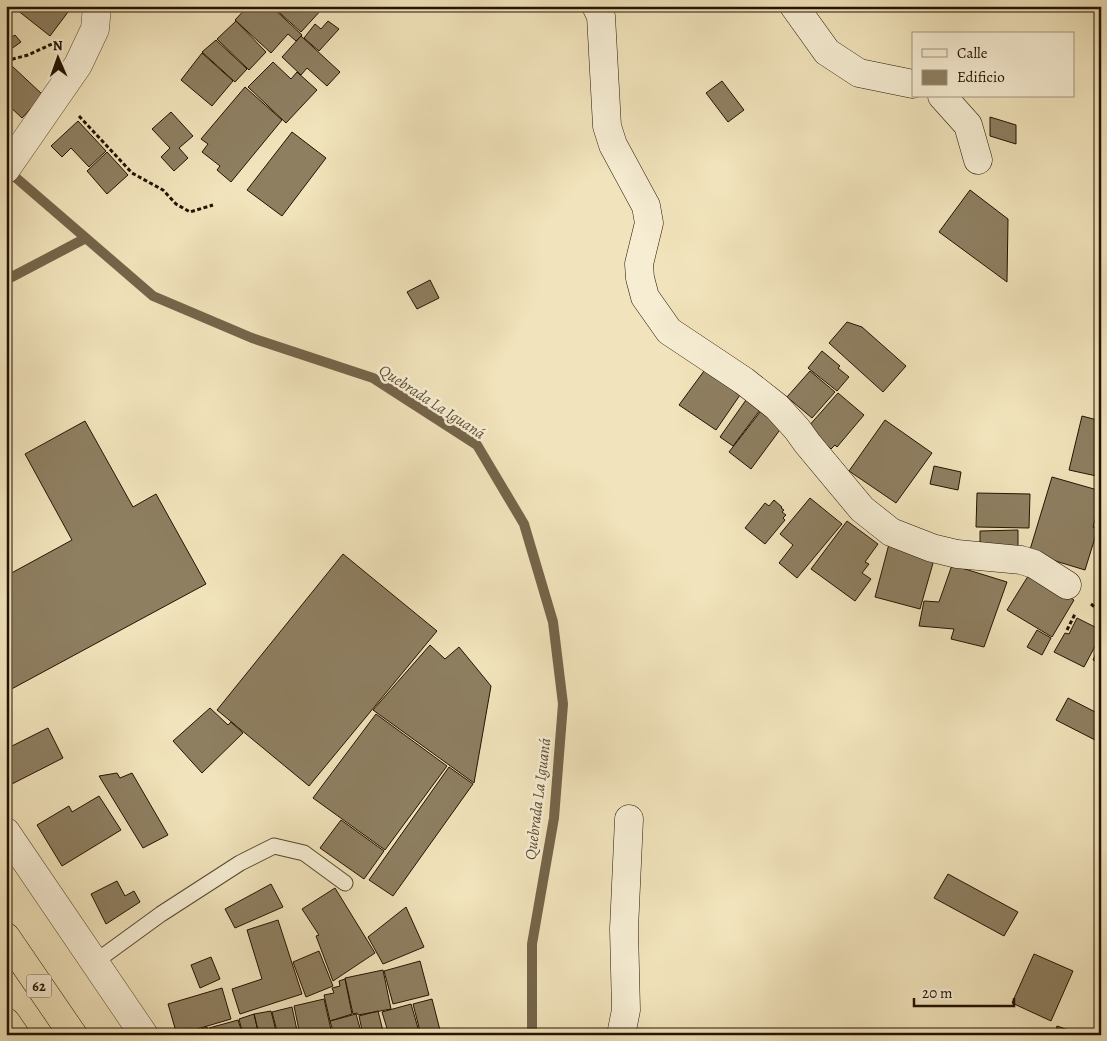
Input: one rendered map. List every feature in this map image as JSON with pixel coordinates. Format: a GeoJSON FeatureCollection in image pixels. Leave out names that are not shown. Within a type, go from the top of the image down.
{"type":"FeatureCollection","features":[{"type":"Feature","properties":{"kind":"highway","name":"62"},"geometry":{"type":"LineString","coordinates":[[6,937],[73,1035]]}},
{"type":"Feature","properties":{"kind":"highway"},"geometry":{"type":"LineString","coordinates":[[6,1022],[15,1035]]}},
{"type":"Feature","properties":{"kind":"street"},"geometry":{"type":"LineString","coordinates":[[6,168],[78,65],[95,29],[97,6]]}},
{"type":"Feature","properties":{"kind":"street"},"geometry":{"type":"LineString","coordinates":[[596,6],[601,16],[607,126],[613,145],[646,206],[649,223],[639,264],[640,278],[645,297],[668,330],[744,381],[777,407],[862,509],[891,532],[932,548],[957,554],[1021,560],[1034,564],[1067,585]]}},
{"type":"Feature","properties":{"kind":"street"},"geometry":{"type":"LineString","coordinates":[[794,6],[827,52],[859,73],[912,84]]}},
{"type":"Feature","properties":{"kind":"street"},"geometry":{"type":"LineString","coordinates":[[944,98],[968,125],[978,160]]}},
{"type":"Feature","properties":{"kind":"street"},"geometry":{"type":"LineString","coordinates":[[621,1035],[626,1010],[624,929],[629,818]]}},
{"type":"Feature","properties":{"kind":"street"},"geometry":{"type":"LineString","coordinates":[[6,832],[144,1035]]}},
{"type":"Feature","properties":{"kind":"lane"},"geometry":{"type":"LineString","coordinates":[[95,962],[161,914],[240,863],[274,846],[304,853],[345,883]]}},
{"type":"Feature","properties":{"kind":"path"},"geometry":{"type":"LineString","coordinates":[[57,96],[86,122],[132,173],[164,190],[176,204],[190,212],[213,205]]}},
{"type":"Feature","properties":{"kind":"building"},"geometry":{"type":"Polygon","coordinates":[[[12,6],[60,6],[68,12],[50,36],[12,6]]]}},
{"type":"Feature","properties":{"kind":"building"},"geometry":{"type":"Polygon","coordinates":[[[248,6],[271,6],[302,35],[296,41],[288,34],[271,53],[235,20],[248,6]]]}},
{"type":"Feature","properties":{"kind":"building"},"geometry":{"type":"Polygon","coordinates":[[[272,6],[318,6],[322,9],[301,32],[272,6]]]}},
{"type":"Feature","properties":{"kind":"building"},"geometry":{"type":"Polygon","coordinates":[[[236,21],[266,52],[249,70],[217,39],[236,21]]]}},
{"type":"Feature","properties":{"kind":"building"},"geometry":{"type":"Polygon","coordinates":[[[328,21],[339,29],[319,51],[304,38],[315,24],[321,29],[328,21]]]}},
{"type":"Feature","properties":{"kind":"building"},"geometry":{"type":"Polygon","coordinates":[[[6,28],[12,37],[15,35],[21,42],[11,49],[6,43],[6,28]]]}},
{"type":"Feature","properties":{"kind":"building"},"geometry":{"type":"Polygon","coordinates":[[[301,36],[340,72],[327,86],[307,68],[301,75],[282,57],[301,36]]]}},
{"type":"Feature","properties":{"kind":"building"},"geometry":{"type":"Polygon","coordinates":[[[216,40],[247,69],[235,82],[202,52],[216,40]]]}},
{"type":"Feature","properties":{"kind":"building"},"geometry":{"type":"Polygon","coordinates":[[[202,53],[233,81],[212,106],[181,80],[202,53]]]}},
{"type":"Feature","properties":{"kind":"building"},"geometry":{"type":"Polygon","coordinates":[[[273,62],[291,79],[297,72],[317,90],[286,123],[248,87],[273,62]]]}},
{"type":"Feature","properties":{"kind":"building"},"geometry":{"type":"Polygon","coordinates":[[[12,66],[43,95],[22,118],[6,103],[6,73],[12,66]]]}},
{"type":"Feature","properties":{"kind":"building"},"geometry":{"type":"Polygon","coordinates":[[[722,81],[744,110],[728,122],[706,93],[722,81]]]}},
{"type":"Feature","properties":{"kind":"building"},"geometry":{"type":"Polygon","coordinates":[[[245,87],[282,120],[231,182],[217,170],[220,166],[202,152],[208,144],[201,139],[245,87]]]}},
{"type":"Feature","properties":{"kind":"building"},"geometry":{"type":"Polygon","coordinates":[[[171,112],[193,136],[179,148],[188,158],[174,171],[161,157],[170,148],[152,129],[171,112]]]}},
{"type":"Feature","properties":{"kind":"building"},"geometry":{"type":"Polygon","coordinates":[[[990,117],[1016,125],[1016,144],[990,136],[990,117]]]}},
{"type":"Feature","properties":{"kind":"building"},"geometry":{"type":"Polygon","coordinates":[[[78,121],[106,151],[89,167],[71,148],[62,157],[51,146],[78,121]]]}},
{"type":"Feature","properties":{"kind":"building"},"geometry":{"type":"Polygon","coordinates":[[[292,132],[326,158],[282,216],[247,190],[292,132]]]}},
{"type":"Feature","properties":{"kind":"building"},"geometry":{"type":"Polygon","coordinates":[[[107,152],[128,175],[107,194],[87,171],[107,152]]]}},
{"type":"Feature","properties":{"kind":"building"},"geometry":{"type":"Polygon","coordinates":[[[970,190],[1008,219],[1007,282],[939,232],[970,190]]]}},
{"type":"Feature","properties":{"kind":"building"},"geometry":{"type":"Polygon","coordinates":[[[430,280],[439,298],[417,309],[407,292],[430,280]]]}},
{"type":"Feature","properties":{"kind":"building"},"geometry":{"type":"Polygon","coordinates":[[[847,322],[862,327],[906,366],[883,392],[829,343],[847,322]]]}},
{"type":"Feature","properties":{"kind":"building"},"geometry":{"type":"Polygon","coordinates":[[[822,351],[840,366],[838,368],[849,377],[837,391],[808,368],[822,351]]]}},
{"type":"Feature","properties":{"kind":"building"},"geometry":{"type":"Polygon","coordinates":[[[704,371],[740,395],[716,430],[679,405],[704,371]]]}},
{"type":"Feature","properties":{"kind":"building"},"geometry":{"type":"Polygon","coordinates":[[[810,371],[835,392],[812,418],[787,397],[810,371]]]}},
{"type":"Feature","properties":{"kind":"building"},"geometry":{"type":"Polygon","coordinates":[[[838,393],[864,415],[837,447],[835,445],[831,449],[807,428],[838,393]]]}},
{"type":"Feature","properties":{"kind":"building"},"geometry":{"type":"Polygon","coordinates":[[[746,400],[760,410],[733,446],[720,437],[746,400]]]}},
{"type":"Feature","properties":{"kind":"building"},"geometry":{"type":"Polygon","coordinates":[[[764,407],[785,423],[751,469],[729,452],[764,407]]]}},
{"type":"Feature","properties":{"kind":"building"},"geometry":{"type":"Polygon","coordinates":[[[1082,416],[1101,421],[1101,477],[1069,470],[1082,416]]]}},
{"type":"Feature","properties":{"kind":"building"},"geometry":{"type":"Polygon","coordinates":[[[885,420],[932,453],[896,503],[849,471],[885,420]]]}},
{"type":"Feature","properties":{"kind":"building"},"geometry":{"type":"Polygon","coordinates":[[[85,421],[133,507],[156,494],[206,584],[6,692],[6,576],[72,540],[25,454],[85,421]]]}},
{"type":"Feature","properties":{"kind":"building"},"geometry":{"type":"Polygon","coordinates":[[[934,466],[961,472],[958,490],[930,484],[934,466]]]}},
{"type":"Feature","properties":{"kind":"building"},"geometry":{"type":"Polygon","coordinates":[[[1052,477],[1101,491],[1101,500],[1093,527],[1098,528],[1085,570],[1029,553],[1052,477]]]}},
{"type":"Feature","properties":{"kind":"building"},"geometry":{"type":"Polygon","coordinates":[[[977,493],[1030,494],[1029,528],[976,527],[977,493]]]}},
{"type":"Feature","properties":{"kind":"building"},"geometry":{"type":"Polygon","coordinates":[[[810,498],[842,524],[797,578],[779,563],[793,545],[780,534],[810,498]]]}},
{"type":"Feature","properties":{"kind":"building"},"geometry":{"type":"Polygon","coordinates":[[[774,500],[784,510],[782,512],[786,515],[783,518],[785,520],[765,544],[745,528],[765,503],[769,506],[774,500]]]}},
{"type":"Feature","properties":{"kind":"building"},"geometry":{"type":"Polygon","coordinates":[[[847,521],[878,544],[865,562],[869,564],[862,573],[871,579],[855,601],[811,569],[847,521]]]}},
{"type":"Feature","properties":{"kind":"building"},"geometry":{"type":"Polygon","coordinates":[[[1018,530],[1018,554],[980,554],[980,531],[1018,530]]]}},
{"type":"Feature","properties":{"kind":"building"},"geometry":{"type":"Polygon","coordinates":[[[889,544],[935,556],[920,609],[875,597],[889,544]]]}},
{"type":"Feature","properties":{"kind":"building"},"geometry":{"type":"Polygon","coordinates":[[[343,554],[437,631],[309,786],[217,710],[343,554]]]}},
{"type":"Feature","properties":{"kind":"building"},"geometry":{"type":"Polygon","coordinates":[[[952,565],[1007,582],[984,647],[951,639],[954,629],[919,626],[924,601],[939,602],[952,565]]]}},
{"type":"Feature","properties":{"kind":"building"},"geometry":{"type":"Polygon","coordinates":[[[1030,573],[1074,600],[1052,637],[1007,610],[1030,573]]]}},
{"type":"Feature","properties":{"kind":"building"},"geometry":{"type":"Polygon","coordinates":[[[1077,618],[1101,630],[1101,635],[1084,667],[1054,652],[1065,633],[1069,634],[1077,618]]]}},
{"type":"Feature","properties":{"kind":"building"},"geometry":{"type":"Polygon","coordinates":[[[1037,630],[1051,638],[1042,655],[1027,647],[1037,630]]]}},
{"type":"Feature","properties":{"kind":"building"},"geometry":{"type":"Polygon","coordinates":[[[1101,642],[1101,663],[1093,660],[1101,642]]]}},
{"type":"Feature","properties":{"kind":"building"},"geometry":{"type":"Polygon","coordinates":[[[430,645],[445,659],[459,647],[491,686],[474,783],[373,710],[430,645]]]}},
{"type":"Feature","properties":{"kind":"building"},"geometry":{"type":"Polygon","coordinates":[[[1068,698],[1101,715],[1101,739],[1099,742],[1056,720],[1068,698]]]}},
{"type":"Feature","properties":{"kind":"building"},"geometry":{"type":"Polygon","coordinates":[[[210,708],[228,725],[231,722],[243,733],[202,773],[173,741],[210,708]]]}},
{"type":"Feature","properties":{"kind":"building"},"geometry":{"type":"Polygon","coordinates":[[[376,714],[447,766],[385,850],[313,798],[376,714]]]}},
{"type":"Feature","properties":{"kind":"building"},"geometry":{"type":"Polygon","coordinates":[[[48,728],[63,758],[6,787],[6,749],[48,728]]]}},
{"type":"Feature","properties":{"kind":"building"},"geometry":{"type":"Polygon","coordinates":[[[449,767],[473,784],[393,896],[369,880],[449,767]]]}},
{"type":"Feature","properties":{"kind":"building"},"geometry":{"type":"Polygon","coordinates":[[[117,773],[120,778],[132,773],[168,835],[143,848],[99,776],[117,773]]]}},
{"type":"Feature","properties":{"kind":"building"},"geometry":{"type":"Polygon","coordinates":[[[99,796],[121,830],[62,866],[37,825],[69,806],[72,812],[99,796]]]}},
{"type":"Feature","properties":{"kind":"building"},"geometry":{"type":"Polygon","coordinates":[[[341,820],[384,851],[364,879],[320,848],[341,820]]]}},
{"type":"Feature","properties":{"kind":"building"},"geometry":{"type":"Polygon","coordinates":[[[948,874],[1018,912],[1004,936],[934,898],[948,874]]]}},
{"type":"Feature","properties":{"kind":"building"},"geometry":{"type":"Polygon","coordinates":[[[117,881],[125,896],[134,891],[140,902],[106,924],[91,894],[117,881]]]}},
{"type":"Feature","properties":{"kind":"building"},"geometry":{"type":"Polygon","coordinates":[[[271,884],[283,907],[235,928],[225,909],[271,884]]]}},
{"type":"Feature","properties":{"kind":"building"},"geometry":{"type":"Polygon","coordinates":[[[335,888],[375,953],[333,981],[316,936],[319,935],[302,909],[335,888]]]}},
{"type":"Feature","properties":{"kind":"building"},"geometry":{"type":"Polygon","coordinates":[[[406,907],[424,947],[383,964],[368,937],[406,907]]]}},
{"type":"Feature","properties":{"kind":"building"},"geometry":{"type":"Polygon","coordinates":[[[278,920],[302,994],[240,1014],[232,989],[262,979],[247,930],[278,920]]]}},
{"type":"Feature","properties":{"kind":"building"},"geometry":{"type":"Polygon","coordinates":[[[319,951],[333,986],[306,997],[293,962],[319,951]]]}},
{"type":"Feature","properties":{"kind":"building"},"geometry":{"type":"Polygon","coordinates":[[[1034,954],[1073,971],[1051,1021],[1012,1003],[1034,954]]]}},
{"type":"Feature","properties":{"kind":"building"},"geometry":{"type":"Polygon","coordinates":[[[211,957],[220,979],[200,988],[191,965],[211,957]]]}},
{"type":"Feature","properties":{"kind":"building"},"geometry":{"type":"Polygon","coordinates":[[[420,961],[429,995],[393,1004],[384,971],[420,961]]]}},
{"type":"Feature","properties":{"kind":"building"},"geometry":{"type":"Polygon","coordinates":[[[383,970],[391,1009],[358,1015],[357,1013],[353,1014],[345,978],[383,970]]]}},
{"type":"Feature","properties":{"kind":"building"},"geometry":{"type":"Polygon","coordinates":[[[345,979],[352,1014],[330,1021],[324,995],[334,993],[332,988],[340,986],[339,981],[345,979]]]}},
{"type":"Feature","properties":{"kind":"building"},"geometry":{"type":"Polygon","coordinates":[[[222,988],[231,1019],[177,1035],[168,1004],[222,988]]]}},
{"type":"Feature","properties":{"kind":"building"},"geometry":{"type":"Polygon","coordinates":[[[324,999],[332,1034],[300,1035],[294,1006],[324,999]]]}},
{"type":"Feature","properties":{"kind":"building"},"geometry":{"type":"Polygon","coordinates":[[[432,999],[441,1034],[421,1035],[413,1004],[432,999]]]}},
{"type":"Feature","properties":{"kind":"building"},"geometry":{"type":"Polygon","coordinates":[[[411,1004],[420,1035],[389,1035],[382,1012],[411,1004]]]}},
{"type":"Feature","properties":{"kind":"building"},"geometry":{"type":"Polygon","coordinates":[[[292,1007],[298,1035],[278,1035],[272,1012],[292,1007]]]}},
{"type":"Feature","properties":{"kind":"building"},"geometry":{"type":"Polygon","coordinates":[[[271,1011],[277,1035],[259,1035],[254,1014],[271,1011]]]}},
{"type":"Feature","properties":{"kind":"building"},"geometry":{"type":"Polygon","coordinates":[[[378,1011],[384,1035],[363,1035],[359,1016],[378,1011]]]}},
{"type":"Feature","properties":{"kind":"building"},"geometry":{"type":"Polygon","coordinates":[[[254,1014],[259,1035],[243,1035],[239,1019],[254,1014]]]}},
{"type":"Feature","properties":{"kind":"building"},"geometry":{"type":"Polygon","coordinates":[[[356,1014],[362,1035],[334,1035],[330,1021],[356,1014]]]}},
{"type":"Feature","properties":{"kind":"building"},"geometry":{"type":"Polygon","coordinates":[[[238,1020],[243,1035],[211,1035],[209,1028],[238,1020]]]}},
{"type":"Feature","properties":{"kind":"building"},"geometry":{"type":"Polygon","coordinates":[[[1057,1026],[1083,1035],[1054,1035],[1057,1026]]]}},
{"type":"Feature","properties":{"kind":"building"},"geometry":{"type":"Polygon","coordinates":[[[207,1027],[210,1035],[185,1035],[207,1027]]]}},
{"type":"Feature","properties":{"kind":"waterway","name":"Quebrada La Iguaná"},"geometry":{"type":"LineString","coordinates":[[7,170],[153,296],[252,338],[373,378],[477,445],[524,524],[553,622],[563,704],[554,818],[532,944],[532,1035]]}},
{"type":"Feature","properties":{"kind":"waterway"},"geometry":{"type":"LineString","coordinates":[[6,280],[86,238]]}}]}
